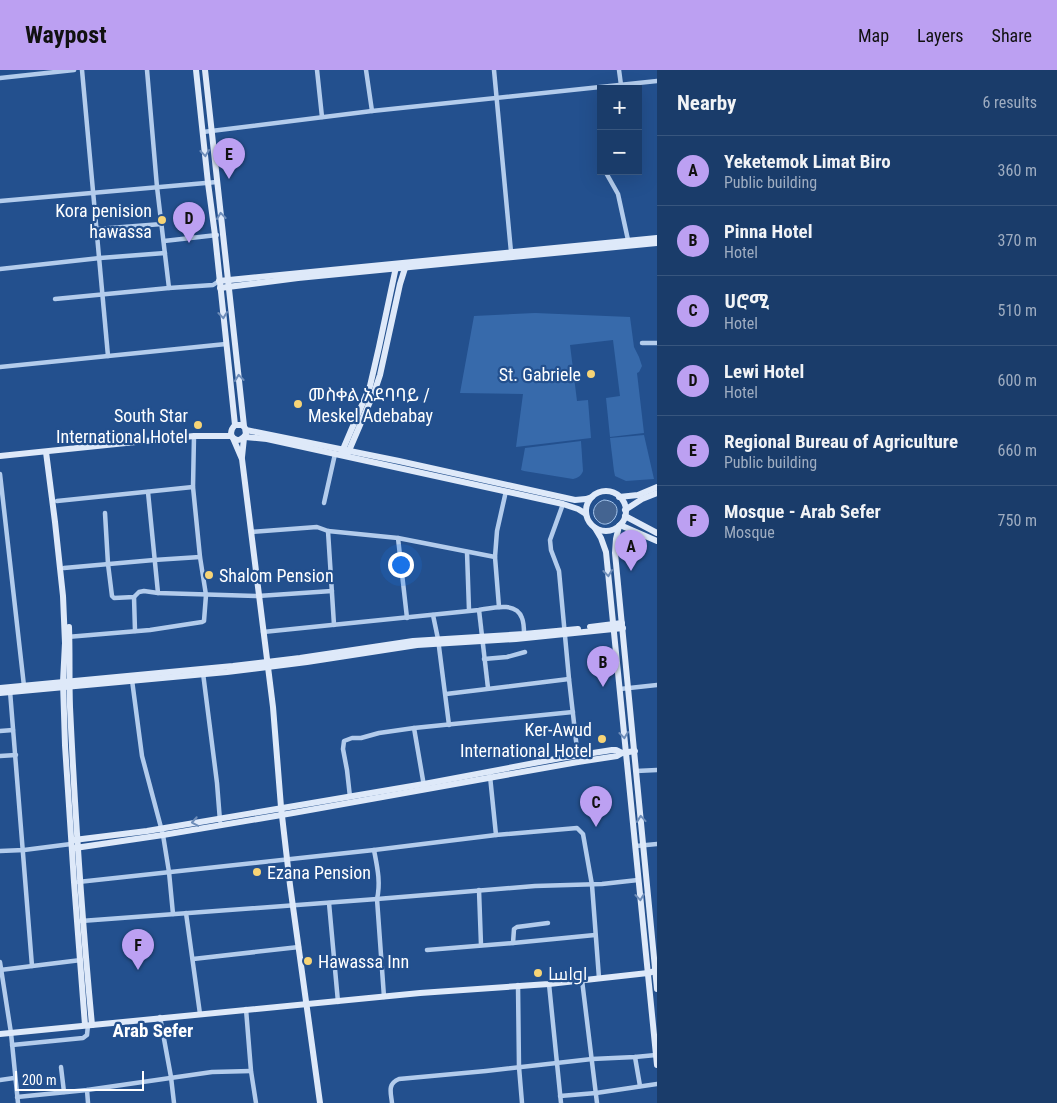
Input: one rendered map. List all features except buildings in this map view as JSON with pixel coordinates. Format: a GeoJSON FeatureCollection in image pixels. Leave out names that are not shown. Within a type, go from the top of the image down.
{"type":"FeatureCollection","features":[{"type":"Feature","properties":{"kind":"street"},"geometry":{"type":"LineString","coordinates":[[0,78],[74,70]]}},
{"type":"Feature","properties":{"kind":"street"},"geometry":{"type":"LineString","coordinates":[[82,70],[108,356]]}},
{"type":"Feature","properties":{"kind":"street"},"geometry":{"type":"LineString","coordinates":[[147,70],[157,187],[169,288]]}},
{"type":"Feature","properties":{"kind":"street"},"geometry":{"type":"LineString","coordinates":[[196,70],[215,236],[217,285],[226,344],[232,432],[242,459],[273,707],[287,859],[320,1103]]}},
{"type":"Feature","properties":{"kind":"street"},"geometry":{"type":"LineString","coordinates":[[205,70],[245,433],[242,459]]}},
{"type":"Feature","properties":{"kind":"street"},"geometry":{"type":"LineString","coordinates":[[317,70],[322,117]]}},
{"type":"Feature","properties":{"kind":"street"},"geometry":{"type":"LineString","coordinates":[[366,70],[372,111]]}},
{"type":"Feature","properties":{"kind":"street"},"geometry":{"type":"LineString","coordinates":[[494,70],[511,252]]}},
{"type":"Feature","properties":{"kind":"street"},"geometry":{"type":"LineString","coordinates":[[619,70],[621,85],[657,81]]}},
{"type":"Feature","properties":{"kind":"street"},"geometry":{"type":"LineString","coordinates":[[202,132],[372,111],[597,89]]}},
{"type":"Feature","properties":{"kind":"street"},"geometry":{"type":"LineString","coordinates":[[607,175],[618,194],[628,240]]}},
{"type":"Feature","properties":{"kind":"street"},"geometry":{"type":"LineString","coordinates":[[0,201],[218,182]]}},
{"type":"Feature","properties":{"kind":"street"},"geometry":{"type":"LineString","coordinates":[[97,229],[162,224]]}},
{"type":"Feature","properties":{"kind":"street"},"geometry":{"type":"LineString","coordinates":[[164,241],[223,235]]}},
{"type":"Feature","properties":{"kind":"street"},"geometry":{"type":"LineString","coordinates":[[406,265],[511,252],[657,238]]}},
{"type":"Feature","properties":{"kind":"street"},"geometry":{"type":"LineString","coordinates":[[228,284],[406,265],[657,243]]}},
{"type":"Feature","properties":{"kind":"street"},"geometry":{"type":"LineString","coordinates":[[0,269],[165,253]]}},
{"type":"Feature","properties":{"kind":"street"},"geometry":{"type":"LineString","coordinates":[[343,453],[375,390],[396,299],[406,265]]}},
{"type":"Feature","properties":{"kind":"street"},"geometry":{"type":"LineString","coordinates":[[55,299],[383,270],[396,266]]}},
{"type":"Feature","properties":{"kind":"street"},"geometry":{"type":"LineString","coordinates":[[324,504],[370,386],[396,266]]}},
{"type":"Feature","properties":{"kind":"street"},"geometry":{"type":"LineString","coordinates":[[383,270],[389,276],[392,286]]}},
{"type":"Feature","properties":{"kind":"street"},"geometry":{"type":"LineString","coordinates":[[642,343],[657,343]]}},
{"type":"Feature","properties":{"kind":"street"},"geometry":{"type":"LineString","coordinates":[[0,367],[226,344]]}},
{"type":"Feature","properties":{"kind":"street"},"geometry":{"type":"LineString","coordinates":[[0,456],[214,435],[232,432],[239,424],[245,433],[267,439],[575,500],[592,498]]}},
{"type":"Feature","properties":{"kind":"street"},"geometry":{"type":"LineString","coordinates":[[232,432],[238,440],[245,433]]}},
{"type":"Feature","properties":{"kind":"street"},"geometry":{"type":"LineString","coordinates":[[67,637],[135,631],[202,622],[204,620],[206,595],[193,487],[194,436]]}},
{"type":"Feature","properties":{"kind":"street"},"geometry":{"type":"LineString","coordinates":[[12,1045],[83,1038],[88,1035],[70,771],[64,568],[57,501],[48,452]]}},
{"type":"Feature","properties":{"kind":"street"},"geometry":{"type":"LineString","coordinates":[[48,452],[67,637]]}},
{"type":"Feature","properties":{"kind":"street"},"geometry":{"type":"LineString","coordinates":[[343,453],[563,504],[586,514]]}},
{"type":"Feature","properties":{"kind":"street"},"geometry":{"type":"LineString","coordinates":[[0,474],[24,686]]}},
{"type":"Feature","properties":{"kind":"street"},"geometry":{"type":"LineString","coordinates":[[57,501],[193,487]]}},
{"type":"Feature","properties":{"kind":"street"},"geometry":{"type":"LineString","coordinates":[[657,487],[638,495],[619,496],[612,493],[598,493],[587,505],[586,514],[589,522],[601,538],[606,552],[620,689],[624,753],[636,846],[638,880],[657,989]]}},
{"type":"Feature","properties":{"kind":"street"},"geometry":{"type":"LineString","coordinates":[[499,606],[495,557],[497,531],[506,491]]}},
{"type":"Feature","properties":{"kind":"street"},"geometry":{"type":"LineString","coordinates":[[148,492],[158,593]]}},
{"type":"Feature","properties":{"kind":"street"},"geometry":{"type":"LineString","coordinates":[[625,513],[642,499],[657,493]]}},
{"type":"Feature","properties":{"kind":"street"},"geometry":{"type":"LineString","coordinates":[[619,496],[624,503],[625,513],[616,539],[615,553],[635,751],[654,971],[657,1065]]}},
{"type":"Feature","properties":{"kind":"street"},"geometry":{"type":"LineString","coordinates":[[563,504],[550,540],[551,550],[559,571],[578,758]]}},
{"type":"Feature","properties":{"kind":"street"},"geometry":{"type":"LineString","coordinates":[[105,513],[112,596],[116,598],[134,597],[144,591],[258,596],[332,591]]}},
{"type":"Feature","properties":{"kind":"street"},"geometry":{"type":"LineString","coordinates":[[625,513],[657,533]]}},
{"type":"Feature","properties":{"kind":"street"},"geometry":{"type":"LineString","coordinates":[[595,528],[605,531],[620,526],[634,530],[657,541]]}},
{"type":"Feature","properties":{"kind":"street"},"geometry":{"type":"LineString","coordinates":[[251,532],[316,527],[328,531],[398,538],[495,557]]}},
{"type":"Feature","properties":{"kind":"street"},"geometry":{"type":"LineString","coordinates":[[616,539],[623,532],[634,530]]}},
{"type":"Feature","properties":{"kind":"street"},"geometry":{"type":"LineString","coordinates":[[328,531],[334,625]]}},
{"type":"Feature","properties":{"kind":"street"},"geometry":{"type":"LineString","coordinates":[[398,538],[408,618]]}},
{"type":"Feature","properties":{"kind":"street"},"geometry":{"type":"LineString","coordinates":[[467,552],[469,610]]}},
{"type":"Feature","properties":{"kind":"street"},"geometry":{"type":"LineString","coordinates":[[64,568],[200,557]]}},
{"type":"Feature","properties":{"kind":"street"},"geometry":{"type":"LineString","coordinates":[[134,597],[135,631]]}},
{"type":"Feature","properties":{"kind":"street"},"geometry":{"type":"LineString","coordinates":[[263,632],[408,618],[499,606],[509,607],[520,614],[524,634]]}},
{"type":"Feature","properties":{"kind":"street"},"geometry":{"type":"LineString","coordinates":[[479,610],[488,688]]}},
{"type":"Feature","properties":{"kind":"street"},"geometry":{"type":"LineString","coordinates":[[433,615],[449,725]]}},
{"type":"Feature","properties":{"kind":"street"},"geometry":{"type":"LineString","coordinates":[[0,688],[10,690],[202,672],[267,664],[379,646],[622,626]]}},
{"type":"Feature","properties":{"kind":"street"},"geometry":{"type":"LineString","coordinates":[[482,639],[564,632]]}},
{"type":"Feature","properties":{"kind":"street"},"geometry":{"type":"LineString","coordinates":[[484,659],[507,657],[525,652]]}},
{"type":"Feature","properties":{"kind":"street"},"geometry":{"type":"LineString","coordinates":[[202,672],[217,783],[220,822]]}},
{"type":"Feature","properties":{"kind":"street"},"geometry":{"type":"LineString","coordinates":[[132,678],[142,756],[162,831],[169,872],[173,914]]}},
{"type":"Feature","properties":{"kind":"street"},"geometry":{"type":"LineString","coordinates":[[446,694],[569,679]]}},
{"type":"Feature","properties":{"kind":"street"},"geometry":{"type":"LineString","coordinates":[[0,693],[24,686],[66,685]]}},
{"type":"Feature","properties":{"kind":"street"},"geometry":{"type":"LineString","coordinates":[[620,689],[657,685]]}},
{"type":"Feature","properties":{"kind":"street"},"geometry":{"type":"LineString","coordinates":[[10,690],[32,966]]}},
{"type":"Feature","properties":{"kind":"street"},"geometry":{"type":"LineString","coordinates":[[350,799],[347,770],[342,748],[344,741],[414,728],[573,712]]}},
{"type":"Feature","properties":{"kind":"street"},"geometry":{"type":"LineString","coordinates":[[414,728],[424,786]]}},
{"type":"Feature","properties":{"kind":"street"},"geometry":{"type":"LineString","coordinates":[[0,731],[13,730]]}},
{"type":"Feature","properties":{"kind":"street"},"geometry":{"type":"LineString","coordinates":[[0,851],[74,844],[121,834],[162,831],[220,822],[282,811],[295,805],[350,799],[578,758],[616,756],[635,751]]}},
{"type":"Feature","properties":{"kind":"street"},"geometry":{"type":"LineString","coordinates":[[0,756],[16,755]]}},
{"type":"Feature","properties":{"kind":"street"},"geometry":{"type":"LineString","coordinates":[[636,771],[657,770]]}},
{"type":"Feature","properties":{"kind":"street"},"geometry":{"type":"LineString","coordinates":[[490,775],[496,835]]}},
{"type":"Feature","properties":{"kind":"street"},"geometry":{"type":"LineString","coordinates":[[280,796],[295,805]]}},
{"type":"Feature","properties":{"kind":"street"},"geometry":{"type":"LineString","coordinates":[[270,813],[280,796]]}},
{"type":"Feature","properties":{"kind":"street"},"geometry":{"type":"LineString","coordinates":[[282,811],[293,813],[350,799]]}},
{"type":"Feature","properties":{"kind":"street"},"geometry":{"type":"LineString","coordinates":[[270,813],[283,825]]}},
{"type":"Feature","properties":{"kind":"street"},"geometry":{"type":"LineString","coordinates":[[283,825],[293,813]]}},
{"type":"Feature","properties":{"kind":"street"},"geometry":{"type":"LineString","coordinates":[[77,882],[496,835],[577,828],[583,834],[592,885],[599,978]]}},
{"type":"Feature","properties":{"kind":"street"},"geometry":{"type":"LineString","coordinates":[[636,846],[657,844]]}},
{"type":"Feature","properties":{"kind":"street"},"geometry":{"type":"LineString","coordinates":[[374,850],[379,881],[377,899],[384,997]]}},
{"type":"Feature","properties":{"kind":"street"},"geometry":{"type":"LineString","coordinates":[[80,921],[479,890],[535,886],[592,885],[638,880]]}},
{"type":"Feature","properties":{"kind":"street"},"geometry":{"type":"LineString","coordinates":[[479,890],[481,945]]}},
{"type":"Feature","properties":{"kind":"street"},"geometry":{"type":"LineString","coordinates":[[329,903],[338,1002]]}},
{"type":"Feature","properties":{"kind":"street"},"geometry":{"type":"LineString","coordinates":[[186,914],[200,1014]]}},
{"type":"Feature","properties":{"kind":"street"},"geometry":{"type":"LineString","coordinates":[[513,943],[514,929],[517,927],[548,923]]}},
{"type":"Feature","properties":{"kind":"street"},"geometry":{"type":"LineString","coordinates":[[427,950],[595,935]]}},
{"type":"Feature","properties":{"kind":"street"},"geometry":{"type":"LineString","coordinates":[[193,959],[299,947]]}},
{"type":"Feature","properties":{"kind":"street"},"geometry":{"type":"LineString","coordinates":[[1,970],[83,960]]}},
{"type":"Feature","properties":{"kind":"street"},"geometry":{"type":"LineString","coordinates":[[0,962],[18,1103]]}},
{"type":"Feature","properties":{"kind":"street"},"geometry":{"type":"LineString","coordinates":[[0,1034],[246,1009],[518,985],[549,984],[654,971]]}},
{"type":"Feature","properties":{"kind":"street"},"geometry":{"type":"LineString","coordinates":[[582,980],[597,1103]]}},
{"type":"Feature","properties":{"kind":"street"},"geometry":{"type":"LineString","coordinates":[[549,984],[561,1103]]}},
{"type":"Feature","properties":{"kind":"street"},"geometry":{"type":"LineString","coordinates":[[518,985],[519,1067],[522,1103]]}},
{"type":"Feature","properties":{"kind":"street"},"geometry":{"type":"LineString","coordinates":[[246,1009],[251,1071],[256,1103]]}},
{"type":"Feature","properties":{"kind":"street"},"geometry":{"type":"LineString","coordinates":[[160,1018],[174,1103]]}},
{"type":"Feature","properties":{"kind":"street"},"geometry":{"type":"LineString","coordinates":[[392,1103],[391,1084],[399,1079],[592,1059],[635,1057],[656,1052]]}},
{"type":"Feature","properties":{"kind":"street"},"geometry":{"type":"LineString","coordinates":[[635,1057],[640,1086]]}},
{"type":"Feature","properties":{"kind":"street"},"geometry":{"type":"LineString","coordinates":[[61,1067],[64,1092]]}},
{"type":"Feature","properties":{"kind":"street"},"geometry":{"type":"LineString","coordinates":[[17,1097],[87,1090],[212,1072],[251,1071]]}},
{"type":"Feature","properties":{"kind":"street"},"geometry":{"type":"LineString","coordinates":[[0,1080],[14,1078]]}},
{"type":"Feature","properties":{"kind":"street"},"geometry":{"type":"LineString","coordinates":[[560,1096],[657,1084]]}},
{"type":"Feature","properties":{"kind":"street"},"geometry":{"type":"LineString","coordinates":[[87,1090],[88,1103]]}},
{"type":"Feature","properties":{"kind":"shaded area"},"geometry":{"type":"Polygon","coordinates":[[[535,313],[630,317],[634,347],[642,366],[637,373],[644,433],[610,437],[606,398],[620,396],[613,340],[570,345],[577,401],[588,400],[591,438],[516,447],[523,394],[460,393],[474,316],[535,313]]]}},
{"type":"Feature","properties":{"kind":"shaded area"},"geometry":{"type":"Polygon","coordinates":[[[644,435],[654,479],[626,481],[615,476],[610,438],[644,435]]]}},
{"type":"Feature","properties":{"kind":"shaded area"},"geometry":{"type":"Polygon","coordinates":[[[581,441],[583,471],[578,477],[573,479],[521,470],[525,448],[581,441]]]}},
{"type":"Feature","properties":{"kind":"shaded area"},"geometry":{"type":"Polygon","coordinates":[[[604,500],[612,502],[616,506],[617,512],[612,521],[607,524],[601,523],[594,516],[596,505],[604,500]]]}},
{"type":"Feature","properties":{"kind":"place","name":"Regional Bureau of Agriculture"},"geometry":{"type":"Point","coordinates":[229,179]}},
{"type":"Feature","properties":{"kind":"place","name":"Kora penision hawassa"},"geometry":{"type":"Point","coordinates":[162,220]}},
{"type":"Feature","properties":{"kind":"place","name":"Lewi Hotel"},"geometry":{"type":"Point","coordinates":[189,243]}},
{"type":"Feature","properties":{"kind":"place","name":"St. Gabriele"},"geometry":{"type":"Point","coordinates":[591,374]}},
{"type":"Feature","properties":{"kind":"place","name":"መስቀል አደባባይ / Meskel Adebabay"},"geometry":{"type":"Point","coordinates":[298,404]}},
{"type":"Feature","properties":{"kind":"place","name":"South Star International Hotel"},"geometry":{"type":"Point","coordinates":[198,425]}},
{"type":"Feature","properties":{"kind":"place","name":"Yeketemok Limat Biro"},"geometry":{"type":"Point","coordinates":[631,571]}},
{"type":"Feature","properties":{"kind":"place","name":"Shalom Pension"},"geometry":{"type":"Point","coordinates":[209,575]}},
{"type":"Feature","properties":{"kind":"place","name":"Pinna Hotel"},"geometry":{"type":"Point","coordinates":[603,687]}},
{"type":"Feature","properties":{"kind":"place","name":"Ker-Awud International Hotel"},"geometry":{"type":"Point","coordinates":[602,739]}},
{"type":"Feature","properties":{"kind":"place","name":"ሀሮሚ"},"geometry":{"type":"Point","coordinates":[596,827]}},
{"type":"Feature","properties":{"kind":"place","name":"Ezana Pension"},"geometry":{"type":"Point","coordinates":[257,872]}},
{"type":"Feature","properties":{"kind":"place","name":"Hawassa Inn"},"geometry":{"type":"Point","coordinates":[308,961]}},
{"type":"Feature","properties":{"kind":"place","name":"Mosque - Arab Sefer"},"geometry":{"type":"Point","coordinates":[138,970]}},
{"type":"Feature","properties":{"kind":"place","name":"اواسا"},"geometry":{"type":"Point","coordinates":[538,973]}},
{"type":"Feature","properties":{"kind":"district","name":"Arab Sefer"},"geometry":{"type":"Point","coordinates":[153,1030]}}]}
